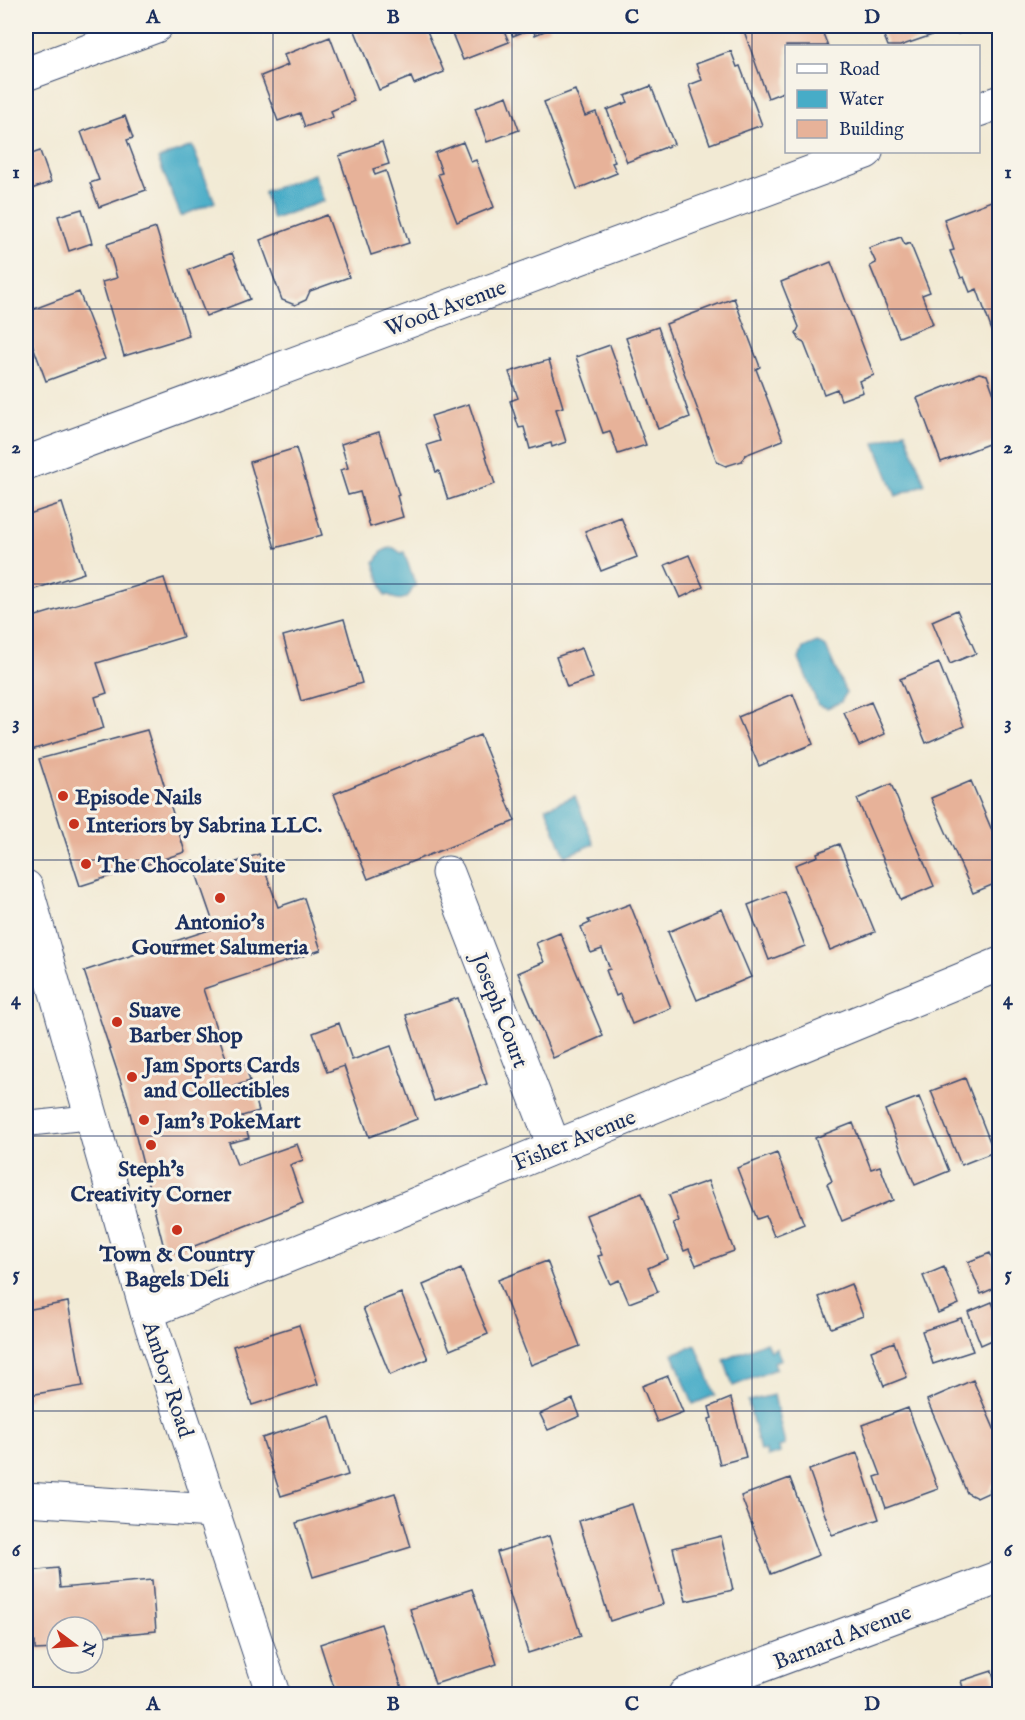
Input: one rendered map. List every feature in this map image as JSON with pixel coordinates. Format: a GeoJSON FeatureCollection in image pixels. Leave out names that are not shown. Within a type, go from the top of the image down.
{"type":"FeatureCollection","features":[{"type":"Feature","properties":{"kind":"street"},"geometry":{"type":"LineString","coordinates":[[26,74],[156,26]]}},
{"type":"Feature","properties":{"kind":"street"},"geometry":{"type":"LineString","coordinates":[[980,109],[999,102]]}},
{"type":"Feature","properties":{"kind":"street","name":"Wood Avenue"},"geometry":{"type":"LineString","coordinates":[[26,463],[863,153]]}},
{"type":"Feature","properties":{"kind":"street","name":"Joseph Court"},"geometry":{"type":"LineString","coordinates":[[448,873],[554,1146]]}},
{"type":"Feature","properties":{"kind":"street","name":"Amboy Road"},"geometry":{"type":"LineString","coordinates":[[26,887],[32,932],[92,1117],[147,1312],[273,1695]]}},
{"type":"Feature","properties":{"kind":"street","name":"Fisher Avenue"},"geometry":{"type":"LineString","coordinates":[[147,1312],[999,964]]}},
{"type":"Feature","properties":{"kind":"street"},"geometry":{"type":"LineString","coordinates":[[26,1499],[212,1511]]}},
{"type":"Feature","properties":{"kind":"street","name":"Barnard Avenue"},"geometry":{"type":"LineString","coordinates":[[685,1695],[999,1577]]}},
{"type":"Feature","properties":{"kind":"lane"},"geometry":{"type":"LineString","coordinates":[[26,1124],[92,1117]]}},
{"type":"Feature","properties":{"kind":"water"},"geometry":{"type":"Polygon","coordinates":[[[192,146],[215,202],[181,216],[158,159],[192,146]]]}},
{"type":"Feature","properties":{"kind":"water"},"geometry":{"type":"Polygon","coordinates":[[[314,174],[324,201],[273,219],[264,192],[314,174]]]}},
{"type":"Feature","properties":{"kind":"water"},"geometry":{"type":"Polygon","coordinates":[[[905,431],[925,484],[896,496],[875,443],[905,431]]]}},
{"type":"Feature","properties":{"kind":"water"},"geometry":{"type":"Polygon","coordinates":[[[394,548],[401,553],[404,552],[416,586],[403,599],[385,596],[374,562],[383,551],[394,548]]]}},
{"type":"Feature","properties":{"kind":"water"},"geometry":{"type":"Polygon","coordinates":[[[817,642],[826,647],[846,693],[841,702],[827,708],[818,705],[799,659],[803,648],[817,642]]]}},
{"type":"Feature","properties":{"kind":"water"},"geometry":{"type":"Polygon","coordinates":[[[575,796],[594,844],[565,856],[546,808],[575,796]]]}},
{"type":"Feature","properties":{"kind":"water"},"geometry":{"type":"Polygon","coordinates":[[[766,1342],[770,1351],[776,1348],[781,1359],[774,1362],[776,1369],[733,1386],[724,1360],[766,1342]]]}},
{"type":"Feature","properties":{"kind":"water"},"geometry":{"type":"Polygon","coordinates":[[[696,1345],[715,1395],[693,1404],[673,1354],[696,1345]]]}},
{"type":"Feature","properties":{"kind":"water"},"geometry":{"type":"Polygon","coordinates":[[[774,1395],[785,1445],[779,1447],[780,1453],[767,1457],[766,1450],[760,1451],[748,1401],[774,1395]]]}},
{"type":"Feature","properties":{"kind":"building"},"geometry":{"type":"Polygon","coordinates":[[[353,26],[425,26],[444,72],[414,84],[411,77],[379,90],[353,26]]]}},
{"type":"Feature","properties":{"kind":"building"},"geometry":{"type":"Polygon","coordinates":[[[449,26],[502,26],[509,42],[463,60],[449,26]]]}},
{"type":"Feature","properties":{"kind":"building"},"geometry":{"type":"Polygon","coordinates":[[[508,26],[548,26],[549,29],[535,35],[533,28],[513,36],[508,26]]]}},
{"type":"Feature","properties":{"kind":"building"},"geometry":{"type":"Polygon","coordinates":[[[759,26],[820,26],[828,45],[785,45],[785,91],[768,98],[744,31],[759,26]]]}},
{"type":"Feature","properties":{"kind":"building"},"geometry":{"type":"Polygon","coordinates":[[[880,26],[935,26],[938,33],[903,45],[888,45],[880,26]]]}},
{"type":"Feature","properties":{"kind":"building"},"geometry":{"type":"Polygon","coordinates":[[[955,26],[980,26],[958,34],[955,26]]]}},
{"type":"Feature","properties":{"kind":"building"},"geometry":{"type":"Polygon","coordinates":[[[330,37],[354,101],[331,111],[333,117],[305,127],[300,113],[278,121],[261,76],[288,65],[284,55],[330,37]]]}},
{"type":"Feature","properties":{"kind":"building"},"geometry":{"type":"Polygon","coordinates":[[[731,51],[737,67],[740,66],[762,125],[710,144],[689,85],[702,80],[696,64],[731,51]]]}},
{"type":"Feature","properties":{"kind":"building"},"geometry":{"type":"Polygon","coordinates":[[[651,86],[674,144],[627,162],[607,110],[628,102],[625,96],[651,86]]]}},
{"type":"Feature","properties":{"kind":"building"},"geometry":{"type":"Polygon","coordinates":[[[575,90],[585,116],[596,112],[617,173],[577,189],[544,102],[575,90]]]}},
{"type":"Feature","properties":{"kind":"building"},"geometry":{"type":"Polygon","coordinates":[[[507,96],[519,130],[487,142],[475,108],[507,96]]]}},
{"type":"Feature","properties":{"kind":"building"},"geometry":{"type":"Polygon","coordinates":[[[125,116],[133,138],[127,140],[146,190],[99,207],[90,183],[99,180],[81,132],[125,116]]]}},
{"type":"Feature","properties":{"kind":"building"},"geometry":{"type":"Polygon","coordinates":[[[382,142],[389,164],[373,169],[375,175],[386,171],[409,243],[371,255],[339,156],[382,142]]]}},
{"type":"Feature","properties":{"kind":"building"},"geometry":{"type":"Polygon","coordinates":[[[463,142],[471,162],[476,160],[494,207],[457,222],[438,174],[442,173],[435,153],[463,142]]]}},
{"type":"Feature","properties":{"kind":"building"},"geometry":{"type":"Polygon","coordinates":[[[40,151],[51,182],[26,191],[26,156],[40,151]]]}},
{"type":"Feature","properties":{"kind":"building"},"geometry":{"type":"Polygon","coordinates":[[[999,198],[999,340],[996,342],[977,289],[970,292],[964,277],[961,278],[950,251],[954,250],[944,219],[999,198]]]}},
{"type":"Feature","properties":{"kind":"building"},"geometry":{"type":"Polygon","coordinates":[[[82,209],[92,243],[69,251],[58,216],[82,209]]]}},
{"type":"Feature","properties":{"kind":"building"},"geometry":{"type":"Polygon","coordinates":[[[327,215],[349,277],[310,291],[306,300],[295,305],[282,300],[260,240],[327,215]]]}},
{"type":"Feature","properties":{"kind":"building"},"geometry":{"type":"Polygon","coordinates":[[[156,228],[189,336],[124,356],[102,282],[117,278],[107,244],[156,228]]]}},
{"type":"Feature","properties":{"kind":"building"},"geometry":{"type":"Polygon","coordinates":[[[901,237],[905,245],[910,243],[930,292],[922,295],[933,324],[899,337],[870,266],[876,263],[869,248],[901,237]]]}},
{"type":"Feature","properties":{"kind":"building"},"geometry":{"type":"Polygon","coordinates":[[[232,253],[250,299],[206,316],[188,270],[232,253]]]}},
{"type":"Feature","properties":{"kind":"building"},"geometry":{"type":"Polygon","coordinates":[[[831,262],[874,375],[859,381],[863,392],[841,400],[837,389],[824,394],[804,343],[800,341],[796,333],[799,327],[781,282],[831,262]]]}},
{"type":"Feature","properties":{"kind":"building"},"geometry":{"type":"Polygon","coordinates":[[[79,292],[105,359],[46,381],[26,327],[26,312],[79,292]]]}},
{"type":"Feature","properties":{"kind":"building"},"geometry":{"type":"Polygon","coordinates":[[[734,298],[760,367],[756,369],[783,440],[745,455],[742,461],[726,466],[717,462],[666,324],[734,298]]]}},
{"type":"Feature","properties":{"kind":"building"},"geometry":{"type":"Polygon","coordinates":[[[658,327],[690,417],[658,429],[626,338],[658,327]]]}},
{"type":"Feature","properties":{"kind":"building"},"geometry":{"type":"Polygon","coordinates":[[[610,345],[646,445],[618,454],[610,431],[603,433],[576,357],[610,345]]]}},
{"type":"Feature","properties":{"kind":"building"},"geometry":{"type":"Polygon","coordinates":[[[549,360],[563,407],[556,409],[566,442],[552,447],[551,443],[530,449],[524,427],[519,428],[510,401],[518,398],[509,372],[549,360]]]}},
{"type":"Feature","properties":{"kind":"building"},"geometry":{"type":"Polygon","coordinates":[[[979,373],[987,375],[999,408],[999,440],[941,462],[917,398],[979,373]]]}},
{"type":"Feature","properties":{"kind":"building"},"geometry":{"type":"Polygon","coordinates":[[[469,404],[495,484],[448,500],[439,471],[436,472],[427,445],[440,441],[431,416],[469,404]]]}},
{"type":"Feature","properties":{"kind":"building"},"geometry":{"type":"Polygon","coordinates":[[[379,432],[399,495],[397,496],[403,517],[370,527],[360,492],[348,495],[340,470],[348,468],[341,444],[379,432]]]}},
{"type":"Feature","properties":{"kind":"building"},"geometry":{"type":"Polygon","coordinates":[[[296,448],[322,535],[275,548],[250,462],[296,448]]]}},
{"type":"Feature","properties":{"kind":"building"},"geometry":{"type":"Polygon","coordinates":[[[62,503],[84,573],[26,592],[26,515],[62,503]]]}},
{"type":"Feature","properties":{"kind":"building"},"geometry":{"type":"Polygon","coordinates":[[[621,517],[637,557],[601,571],[585,531],[621,517]]]}},
{"type":"Feature","properties":{"kind":"building"},"geometry":{"type":"Polygon","coordinates":[[[689,555],[703,587],[680,598],[665,565],[689,555]]]}},
{"type":"Feature","properties":{"kind":"building"},"geometry":{"type":"Polygon","coordinates":[[[164,578],[183,637],[97,663],[107,693],[95,697],[104,728],[28,751],[26,741],[26,619],[164,578]]]}},
{"type":"Feature","properties":{"kind":"building"},"geometry":{"type":"Polygon","coordinates":[[[957,610],[976,653],[950,664],[932,621],[957,610]]]}},
{"type":"Feature","properties":{"kind":"building"},"geometry":{"type":"Polygon","coordinates":[[[344,619],[362,683],[301,701],[283,636],[344,619]]]}},
{"type":"Feature","properties":{"kind":"building"},"geometry":{"type":"Polygon","coordinates":[[[582,648],[593,678],[567,687],[556,657],[582,648]]]}},
{"type":"Feature","properties":{"kind":"building"},"geometry":{"type":"Polygon","coordinates":[[[939,663],[964,726],[926,743],[900,679],[939,663]]]}},
{"type":"Feature","properties":{"kind":"building"},"geometry":{"type":"Polygon","coordinates":[[[793,694],[813,744],[759,766],[738,717],[793,694]]]}},
{"type":"Feature","properties":{"kind":"building"},"geometry":{"type":"Polygon","coordinates":[[[871,702],[885,734],[859,746],[844,713],[871,702]]]}},
{"type":"Feature","properties":{"kind":"building"},"geometry":{"type":"Polygon","coordinates":[[[147,730],[185,852],[80,886],[39,759],[147,730]]]}},
{"type":"Feature","properties":{"kind":"building"},"geometry":{"type":"Polygon","coordinates":[[[480,735],[515,821],[368,879],[334,794],[480,735]]]}},
{"type":"Feature","properties":{"kind":"building"},"geometry":{"type":"Polygon","coordinates":[[[971,781],[999,847],[999,882],[973,893],[931,798],[971,781]]]}},
{"type":"Feature","properties":{"kind":"building"},"geometry":{"type":"Polygon","coordinates":[[[891,784],[934,886],[901,900],[857,799],[891,784]]]}},
{"type":"Feature","properties":{"kind":"building"},"geometry":{"type":"Polygon","coordinates":[[[839,844],[875,932],[830,950],[795,865],[839,844]]]}},
{"type":"Feature","properties":{"kind":"building"},"geometry":{"type":"Polygon","coordinates":[[[259,854],[278,907],[304,898],[321,950],[203,989],[229,1067],[245,1064],[250,1081],[231,1087],[234,1097],[253,1091],[259,1111],[242,1116],[249,1138],[229,1143],[237,1165],[297,1144],[303,1160],[290,1165],[303,1203],[177,1253],[164,1248],[127,1101],[84,971],[215,928],[197,876],[259,854]]]}},
{"type":"Feature","properties":{"kind":"building"},"geometry":{"type":"Polygon","coordinates":[[[784,891],[805,946],[769,960],[748,905],[784,891]]]}},
{"type":"Feature","properties":{"kind":"building"},"geometry":{"type":"Polygon","coordinates":[[[630,904],[671,1008],[632,1024],[620,994],[616,996],[606,970],[610,969],[602,949],[591,953],[581,927],[590,923],[588,920],[630,904]]]}},
{"type":"Feature","properties":{"kind":"building"},"geometry":{"type":"Polygon","coordinates":[[[722,909],[751,977],[697,1000],[668,932],[722,909]]]}},
{"type":"Feature","properties":{"kind":"building"},"geometry":{"type":"Polygon","coordinates":[[[560,933],[603,1036],[553,1058],[518,973],[544,962],[536,943],[560,933]]]}},
{"type":"Feature","properties":{"kind":"building"},"geometry":{"type":"Polygon","coordinates":[[[458,998],[487,1084],[434,1101],[406,1015],[458,998]]]}},
{"type":"Feature","properties":{"kind":"building"},"geometry":{"type":"Polygon","coordinates":[[[339,1023],[352,1060],[391,1046],[417,1119],[369,1137],[344,1066],[327,1072],[313,1033],[339,1023]]]}},
{"type":"Feature","properties":{"kind":"building"},"geometry":{"type":"Polygon","coordinates":[[[965,1078],[994,1152],[961,1165],[931,1091],[965,1078]]]}},
{"type":"Feature","properties":{"kind":"building"},"geometry":{"type":"Polygon","coordinates":[[[919,1097],[949,1171],[915,1185],[885,1110],[919,1097]]]}},
{"type":"Feature","properties":{"kind":"building"},"geometry":{"type":"Polygon","coordinates":[[[853,1123],[871,1169],[880,1166],[893,1200],[842,1221],[827,1184],[832,1181],[815,1138],[853,1123]]]}},
{"type":"Feature","properties":{"kind":"building"},"geometry":{"type":"Polygon","coordinates":[[[777,1153],[804,1224],[774,1236],[766,1216],[757,1219],[737,1168],[777,1153]]]}},
{"type":"Feature","properties":{"kind":"building"},"geometry":{"type":"Polygon","coordinates":[[[708,1181],[734,1251],[696,1265],[689,1249],[684,1251],[673,1223],[679,1221],[669,1195],[708,1181]]]}},
{"type":"Feature","properties":{"kind":"building"},"geometry":{"type":"Polygon","coordinates":[[[642,1193],[668,1259],[648,1268],[658,1292],[629,1303],[619,1280],[610,1284],[598,1256],[602,1255],[586,1215],[642,1193]]]}},
{"type":"Feature","properties":{"kind":"building"},"geometry":{"type":"Polygon","coordinates":[[[990,1253],[999,1276],[999,1286],[981,1294],[968,1262],[990,1253]]]}},
{"type":"Feature","properties":{"kind":"building"},"geometry":{"type":"Polygon","coordinates":[[[547,1261],[580,1346],[531,1365],[498,1280],[547,1261]]]}},
{"type":"Feature","properties":{"kind":"building"},"geometry":{"type":"Polygon","coordinates":[[[944,1267],[959,1304],[938,1313],[923,1276],[944,1267]]]}},
{"type":"Feature","properties":{"kind":"building"},"geometry":{"type":"Polygon","coordinates":[[[461,1269],[488,1334],[450,1350],[423,1285],[461,1269]]]}},
{"type":"Feature","properties":{"kind":"building"},"geometry":{"type":"Polygon","coordinates":[[[851,1284],[863,1316],[831,1328],[819,1297],[851,1284]]]}},
{"type":"Feature","properties":{"kind":"building"},"geometry":{"type":"Polygon","coordinates":[[[401,1293],[428,1359],[390,1375],[363,1308],[401,1293]]]}},
{"type":"Feature","properties":{"kind":"building"},"geometry":{"type":"Polygon","coordinates":[[[68,1302],[83,1386],[30,1395],[30,1399],[26,1399],[26,1310],[68,1302]]]}},
{"type":"Feature","properties":{"kind":"building"},"geometry":{"type":"Polygon","coordinates":[[[992,1302],[999,1320],[999,1337],[981,1345],[968,1312],[992,1302]]]}},
{"type":"Feature","properties":{"kind":"building"},"geometry":{"type":"Polygon","coordinates":[[[961,1318],[973,1351],[933,1364],[922,1331],[961,1318]]]}},
{"type":"Feature","properties":{"kind":"building"},"geometry":{"type":"Polygon","coordinates":[[[299,1325],[318,1384],[252,1405],[233,1346],[299,1325]]]}},
{"type":"Feature","properties":{"kind":"building"},"geometry":{"type":"Polygon","coordinates":[[[894,1342],[907,1377],[884,1386],[871,1351],[894,1342]]]}},
{"type":"Feature","properties":{"kind":"building"},"geometry":{"type":"Polygon","coordinates":[[[668,1376],[683,1412],[657,1422],[642,1386],[668,1376]]]}},
{"type":"Feature","properties":{"kind":"building"},"geometry":{"type":"Polygon","coordinates":[[[973,1380],[999,1440],[999,1481],[992,1484],[988,1493],[977,1498],[967,1493],[927,1400],[973,1380]]]}},
{"type":"Feature","properties":{"kind":"building"},"geometry":{"type":"Polygon","coordinates":[[[731,1398],[746,1457],[720,1464],[709,1419],[712,1418],[709,1407],[731,1398]]]}},
{"type":"Feature","properties":{"kind":"building"},"geometry":{"type":"Polygon","coordinates":[[[573,1399],[580,1416],[548,1430],[540,1414],[573,1399]]]}},
{"type":"Feature","properties":{"kind":"building"},"geometry":{"type":"Polygon","coordinates":[[[908,1408],[938,1489],[886,1508],[875,1477],[881,1475],[862,1425],[908,1408]]]}},
{"type":"Feature","properties":{"kind":"building"},"geometry":{"type":"Polygon","coordinates":[[[330,1416],[348,1475],[281,1496],[262,1438],[330,1416]]]}},
{"type":"Feature","properties":{"kind":"building"},"geometry":{"type":"Polygon","coordinates":[[[857,1453],[879,1519],[832,1535],[809,1470],[857,1453]]]}},
{"type":"Feature","properties":{"kind":"building"},"geometry":{"type":"Polygon","coordinates":[[[790,1478],[819,1555],[771,1574],[741,1496],[790,1478]]]}},
{"type":"Feature","properties":{"kind":"building"},"geometry":{"type":"Polygon","coordinates":[[[395,1493],[411,1547],[313,1577],[296,1523],[395,1493]]]}},
{"type":"Feature","properties":{"kind":"building"},"geometry":{"type":"Polygon","coordinates":[[[632,1504],[663,1604],[610,1621],[579,1521],[632,1504]]]}},
{"type":"Feature","properties":{"kind":"building"},"geometry":{"type":"Polygon","coordinates":[[[549,1536],[581,1636],[528,1653],[497,1552],[549,1536]]]}},
{"type":"Feature","properties":{"kind":"building"},"geometry":{"type":"Polygon","coordinates":[[[721,1536],[733,1590],[686,1601],[673,1548],[721,1536]]]}},
{"type":"Feature","properties":{"kind":"building"},"geometry":{"type":"Polygon","coordinates":[[[58,1568],[60,1588],[152,1580],[156,1631],[105,1636],[105,1615],[45,1615],[45,1650],[35,1650],[35,1642],[26,1643],[26,1587],[30,1587],[28,1571],[58,1568]]]}},
{"type":"Feature","properties":{"kind":"building"},"geometry":{"type":"Polygon","coordinates":[[[472,1589],[497,1664],[435,1684],[410,1609],[472,1589]]]}},
{"type":"Feature","properties":{"kind":"building"},"geometry":{"type":"Polygon","coordinates":[[[381,1624],[404,1694],[336,1694],[320,1644],[381,1624]]]}},
{"type":"Feature","properties":{"kind":"building"},"geometry":{"type":"Polygon","coordinates":[[[992,1671],[999,1694],[965,1694],[961,1681],[992,1671]]]}},
{"type":"Feature","properties":{"kind":"place","name":"Episode Nails"},"geometry":{"type":"Point","coordinates":[63,796]}},
{"type":"Feature","properties":{"kind":"place","name":"Interiors by Sabrina LLC."},"geometry":{"type":"Point","coordinates":[74,824]}},
{"type":"Feature","properties":{"kind":"place","name":"The Chocolate Suite"},"geometry":{"type":"Point","coordinates":[86,864]}},
{"type":"Feature","properties":{"kind":"place","name":"Antonio's Gourmet Salumeria"},"geometry":{"type":"Point","coordinates":[220,898]}},
{"type":"Feature","properties":{"kind":"place","name":"Suave Barber Shop"},"geometry":{"type":"Point","coordinates":[117,1022]}},
{"type":"Feature","properties":{"kind":"place","name":"Jam Sports Cards and Collectibles"},"geometry":{"type":"Point","coordinates":[132,1077]}},
{"type":"Feature","properties":{"kind":"place","name":"Jam's PokeMart"},"geometry":{"type":"Point","coordinates":[144,1120]}},
{"type":"Feature","properties":{"kind":"place","name":"Steph's Creativity Corner"},"geometry":{"type":"Point","coordinates":[151,1145]}},
{"type":"Feature","properties":{"kind":"place","name":"Town & Country Bagels Deli"},"geometry":{"type":"Point","coordinates":[177,1230]}}]}
